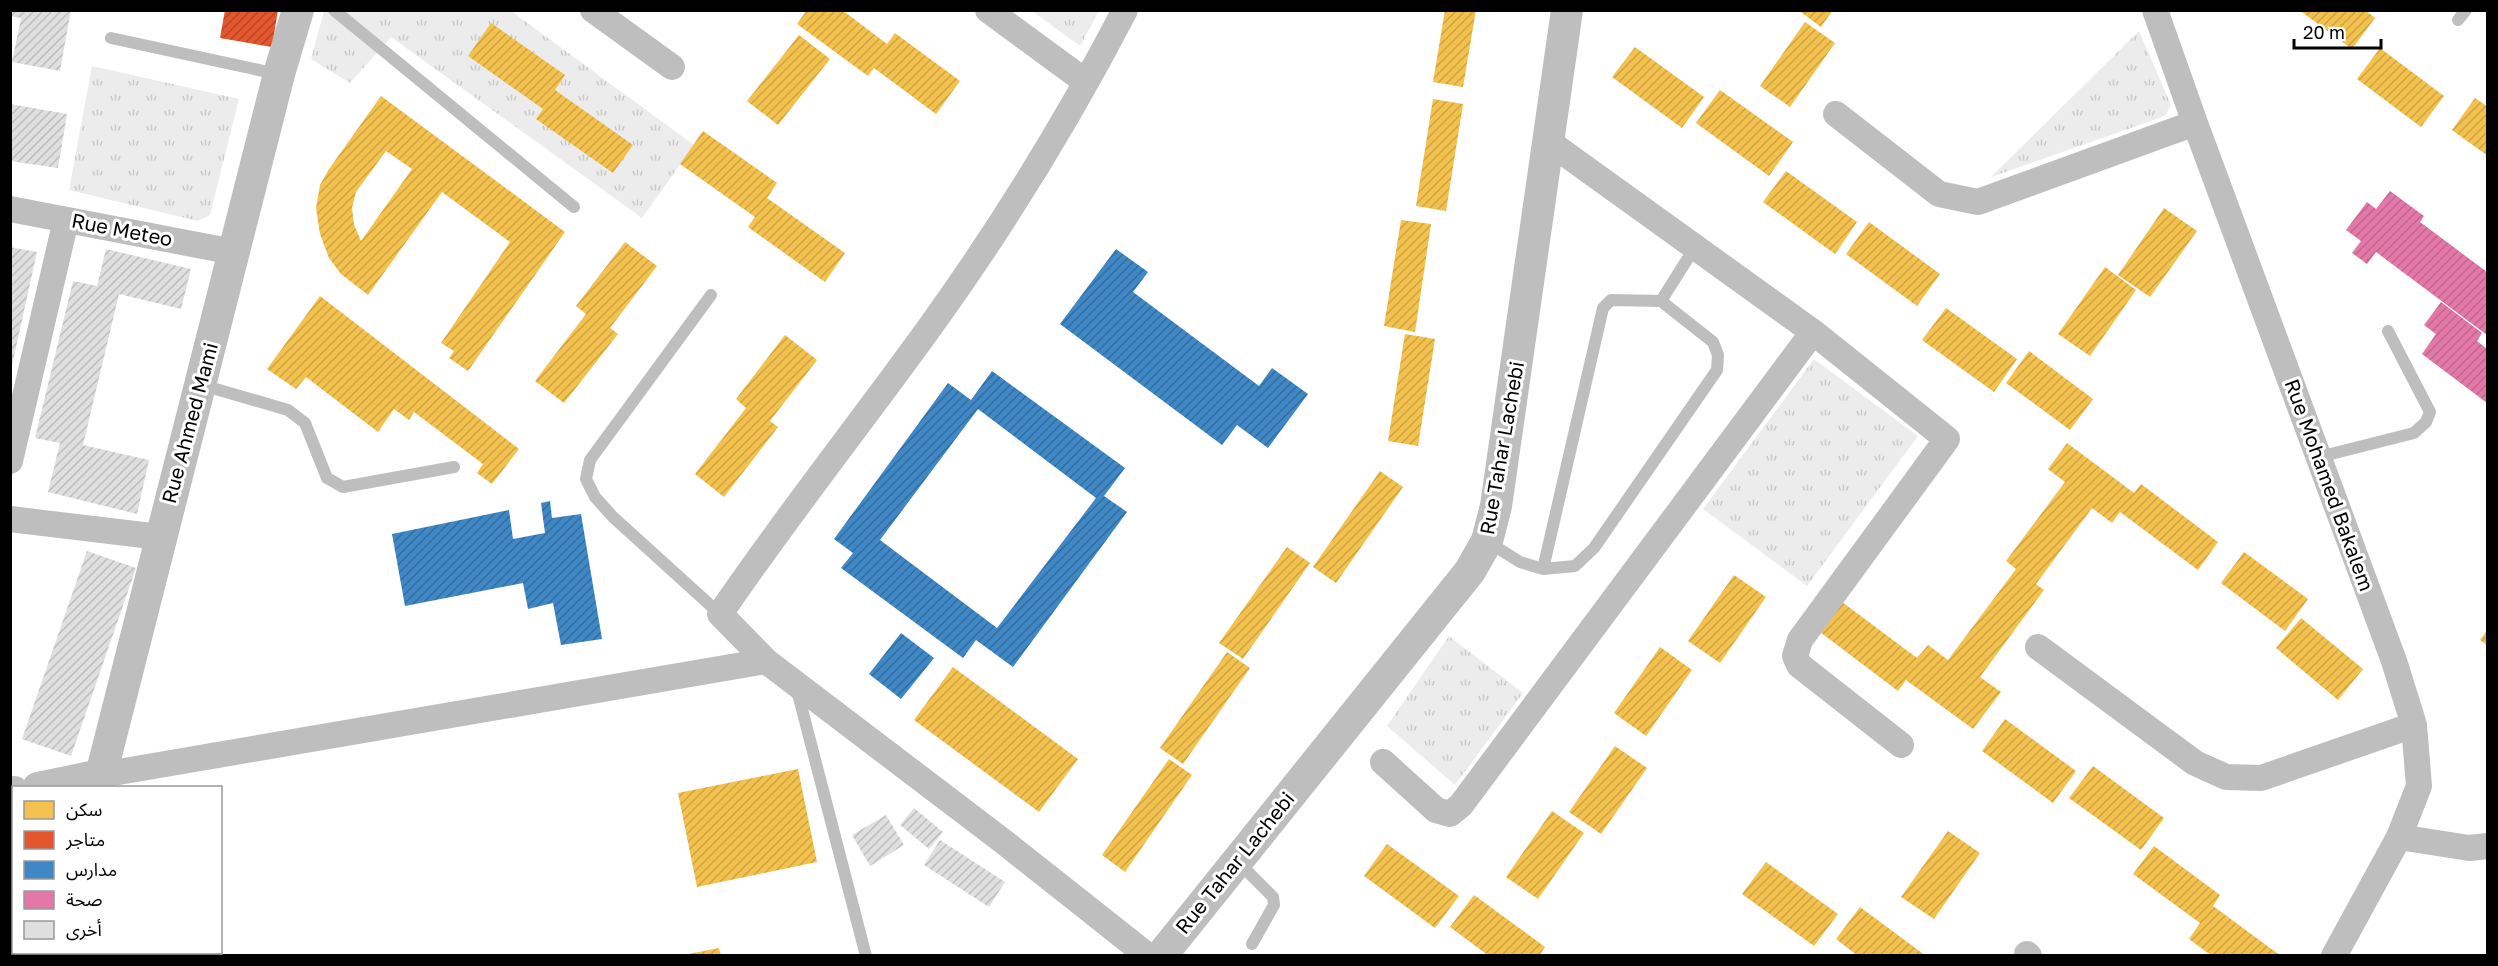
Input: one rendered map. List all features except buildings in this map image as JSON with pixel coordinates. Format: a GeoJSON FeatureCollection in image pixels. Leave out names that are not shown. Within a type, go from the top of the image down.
{"type":"FeatureCollection","features":[{"type":"Feature","properties":{"kind":"street","name":"Rue Ahmed Mami"},"geometry":{"type":"LineString","coordinates":[[101,775],[160,537],[279,75],[298,10]]}},
{"type":"Feature","properties":{"kind":"street"},"geometry":{"type":"LineString","coordinates":[[593,10],[672,67]]}},
{"type":"Feature","properties":{"kind":"street"},"geometry":{"type":"LineString","coordinates":[[988,10],[1086,82]]}},
{"type":"Feature","properties":{"kind":"street"},"geometry":{"type":"LineString","coordinates":[[1125,10],[1024,189],[935,320],[760,555],[720,614],[766,661],[1148,956]]}},
{"type":"Feature","properties":{"kind":"street","name":"Rue Tahar Lachebi"},"geometry":{"type":"LineString","coordinates":[[1161,956],[1470,571],[1487,542],[1496,506],[1567,10]]}},
{"type":"Feature","properties":{"kind":"street","name":"Rue Mohamed Bakalem"},"geometry":{"type":"LineString","coordinates":[[2155,10],[2194,123],[2394,661],[2414,726],[2419,786],[2399,837],[2334,956]]}},
{"type":"Feature","properties":{"kind":"street"},"geometry":{"type":"LineString","coordinates":[[1836,114],[1939,194],[1978,202],[2194,123]]}},
{"type":"Feature","properties":{"kind":"street"},"geometry":{"type":"LineString","coordinates":[[1549,142],[1813,332],[1947,439],[1800,640],[1795,656],[1799,666],[1901,745]]}},
{"type":"Feature","properties":{"kind":"street","name":"Rue Meteo"},"geometry":{"type":"LineString","coordinates":[[10,209],[234,252]]}},
{"type":"Feature","properties":{"kind":"street"},"geometry":{"type":"LineString","coordinates":[[10,461],[66,220]]}},
{"type":"Feature","properties":{"kind":"street"},"geometry":{"type":"LineString","coordinates":[[1383,762],[1436,810],[1450,814],[1461,805],[1813,332]]}},
{"type":"Feature","properties":{"kind":"street"},"geometry":{"type":"LineString","coordinates":[[10,519],[160,537]]}},
{"type":"Feature","properties":{"kind":"street"},"geometry":{"type":"LineString","coordinates":[[2038,647],[2196,763],[2226,777],[2261,778],[2414,726]]}},
{"type":"Feature","properties":{"kind":"street"},"geometry":{"type":"LineString","coordinates":[[48,786],[766,661]]}},
{"type":"Feature","properties":{"kind":"street"},"geometry":{"type":"LineString","coordinates":[[2399,837],[2469,848],[2487,846]]}},
{"type":"Feature","properties":{"kind":"lane"},"geometry":{"type":"LineString","coordinates":[[334,10],[574,207]]}},
{"type":"Feature","properties":{"kind":"lane"},"geometry":{"type":"LineString","coordinates":[[111,38],[279,75]]}},
{"type":"Feature","properties":{"kind":"lane"},"geometry":{"type":"LineString","coordinates":[[1660,301],[1695,247]]}},
{"type":"Feature","properties":{"kind":"lane"},"geometry":{"type":"LineString","coordinates":[[711,295],[590,460],[586,479],[595,497],[613,517],[720,614]]}},
{"type":"Feature","properties":{"kind":"lane"},"geometry":{"type":"LineString","coordinates":[[1487,542],[1520,562],[1543,569],[1575,566],[1594,548],[1717,370],[1718,355],[1713,342],[1660,301],[1611,300],[1603,308],[1543,569]]}},
{"type":"Feature","properties":{"kind":"lane"},"geometry":{"type":"LineString","coordinates":[[2319,457],[2414,433],[2426,422],[2430,412],[2388,331]]}},
{"type":"Feature","properties":{"kind":"lane"},"geometry":{"type":"LineString","coordinates":[[200,385],[288,411],[305,423],[314,440],[327,478],[343,487],[454,467]]}},
{"type":"Feature","properties":{"kind":"lane"},"geometry":{"type":"LineString","coordinates":[[795,682],[866,956]]}},
{"type":"Feature","properties":{"kind":"lane"},"geometry":{"type":"LineString","coordinates":[[1237,862],[1273,897],[1274,905],[1252,944]]}},
{"type":"Feature","properties":{"kind":"green space"},"geometry":{"type":"Polygon","coordinates":[[[324,11],[511,11],[694,145],[642,218],[391,37],[350,83],[311,59],[324,11]]]}},
{"type":"Feature","properties":{"kind":"green space"},"geometry":{"type":"Polygon","coordinates":[[[1032,11],[1099,11],[1080,46],[1032,11]]]}},
{"type":"Feature","properties":{"kind":"green space"},"geometry":{"type":"Polygon","coordinates":[[[2139,31],[2171,105],[2165,116],[1991,177],[2139,31]]]}},
{"type":"Feature","properties":{"kind":"green space"},"geometry":{"type":"Polygon","coordinates":[[[92,66],[239,99],[210,215],[198,221],[69,190],[92,66]]]}},
{"type":"Feature","properties":{"kind":"green space"},"geometry":{"type":"Polygon","coordinates":[[[1814,359],[1918,436],[1807,586],[1703,509],[1814,359]]]}},
{"type":"Feature","properties":{"kind":"green space"},"geometry":{"type":"Polygon","coordinates":[[[1449,636],[1523,693],[1455,785],[1387,726],[1449,636]]]}},
{"type":"Feature","properties":{"kind":"green space"},"geometry":{"type":"Polygon","coordinates":[[[12,831],[12,954],[114,955],[11,955],[10,832],[12,831]]]}}]}
